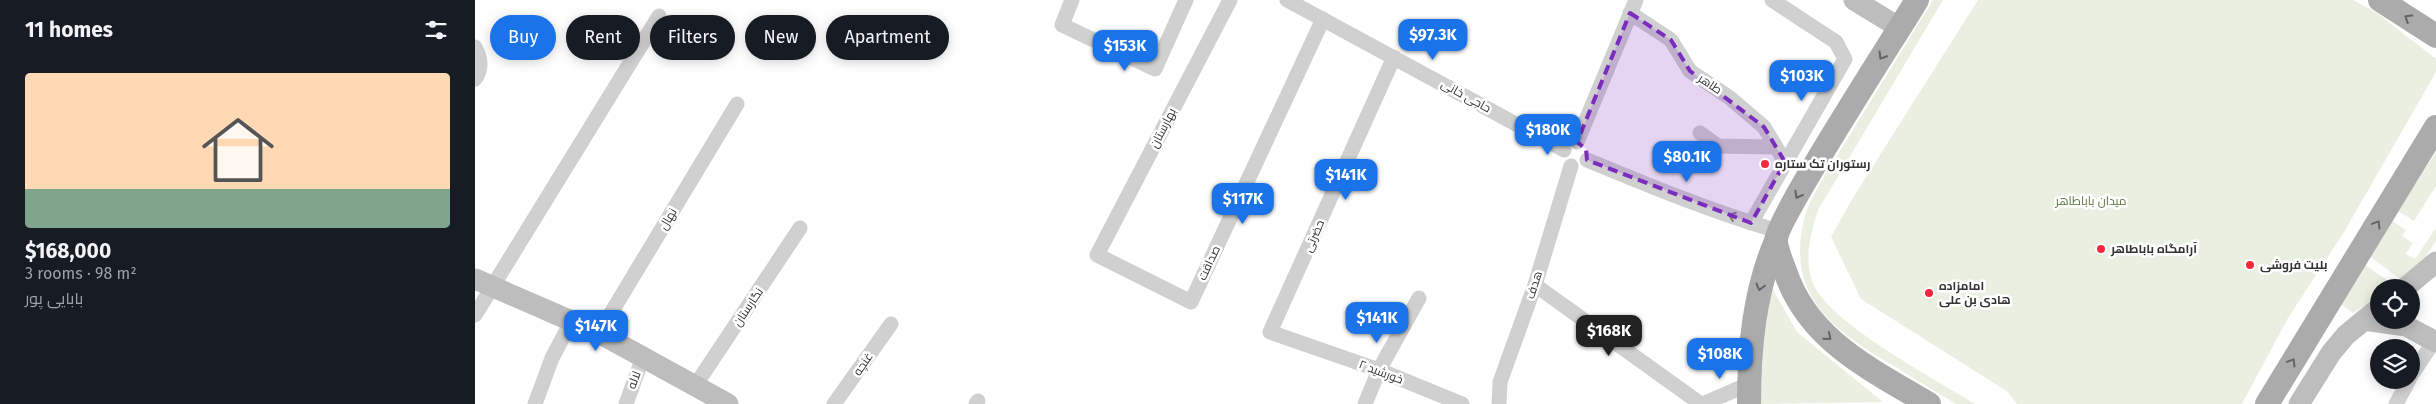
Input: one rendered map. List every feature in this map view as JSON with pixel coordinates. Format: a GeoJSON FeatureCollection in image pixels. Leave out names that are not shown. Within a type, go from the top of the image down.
{"type":"FeatureCollection","features":[{"type":"Feature","properties":{"kind":"main road"},"geometry":{"type":"LineString","coordinates":[[1860,0],[1900,28]]}},
{"type":"Feature","properties":{"kind":"main road"},"geometry":{"type":"LineString","coordinates":[[1749,394],[1757,298],[1765,266],[1777,236],[1805,182],[1916,0]]}},
{"type":"Feature","properties":{"kind":"main road"},"geometry":{"type":"LineString","coordinates":[[2381,0],[2436,36]]}},
{"type":"Feature","properties":{"kind":"main road"},"geometry":{"type":"LineString","coordinates":[[2267,404],[2436,126]]}},
{"type":"Feature","properties":{"kind":"main road"},"geometry":{"type":"LineString","coordinates":[[1777,236],[1790,287],[1802,310],[1823,334],[1849,354],[1929,404]]}},
{"type":"Feature","properties":{"kind":"main road"},"geometry":{"type":"LineString","coordinates":[[2416,279],[2436,262]]}},
{"type":"Feature","properties":{"kind":"main road"},"geometry":{"type":"LineString","coordinates":[[484,282],[599,334],[643,356],[728,404]]}},
{"type":"Feature","properties":{"kind":"main road"},"geometry":{"type":"LineString","coordinates":[[2299,404],[2331,353],[2346,334],[2370,315]]}},
{"type":"Feature","properties":{"kind":"main road"},"geometry":{"type":"LineString","coordinates":[[2413,329],[2435,341]]}},
{"type":"Feature","properties":{"kind":"street"},"geometry":{"type":"LineString","coordinates":[[1072,0],[1062,25],[1155,69],[1186,0]]}},
{"type":"Feature","properties":{"kind":"street","name":"بهارستان"},"geometry":{"type":"LineString","coordinates":[[1097,255],[1230,0]]}},
{"type":"Feature","properties":{"kind":"street","name":"حاجی خانی"},"geometry":{"type":"LineString","coordinates":[[1287,0],[1309,5],[1323,19],[1571,146]]}},
{"type":"Feature","properties":{"kind":"street"},"geometry":{"type":"LineString","coordinates":[[1751,223],[1845,58],[1836,42],[1772,0]]}},
{"type":"Feature","properties":{"kind":"street"},"geometry":{"type":"LineString","coordinates":[[1571,146],[1587,149],[1587,160],[1583,165],[1571,166],[1563,156],[1571,146],[1633,6]]}},
{"type":"Feature","properties":{"kind":"street","name":"طاهر"},"geometry":{"type":"LineString","coordinates":[[1633,6],[1671,40],[1691,71],[1730,98],[1764,127],[1785,162]]}},
{"type":"Feature","properties":{"kind":"street","name":"صداقت"},"geometry":{"type":"LineString","coordinates":[[1097,255],[1191,302],[1323,19]]}},
{"type":"Feature","properties":{"kind":"street"},"geometry":{"type":"LineString","coordinates":[[475,315],[484,282],[650,30]]}},
{"type":"Feature","properties":{"kind":"street"},"geometry":{"type":"LineString","coordinates":[[475,47],[481,57],[481,71],[475,79]]}},
{"type":"Feature","properties":{"kind":"street","name":"حضرتی"},"geometry":{"type":"LineString","coordinates":[[1270,332],[1394,57]]}},
{"type":"Feature","properties":{"kind":"street","name":"نهال"},"geometry":{"type":"LineString","coordinates":[[599,334],[737,104]]}},
{"type":"Feature","properties":{"kind":"street"},"geometry":{"type":"LineString","coordinates":[[1700,133],[1718,146],[1775,147]]}},
{"type":"Feature","properties":{"kind":"street"},"geometry":{"type":"LineString","coordinates":[[1587,160],[1751,223],[1777,236]]}},
{"type":"Feature","properties":{"kind":"street","name":"هدف"},"geometry":{"type":"LineString","coordinates":[[1499,404],[1500,382],[1535,285],[1571,166]]}},
{"type":"Feature","properties":{"kind":"street","name":"نگارستان"},"geometry":{"type":"LineString","coordinates":[[695,386],[800,228]]}},
{"type":"Feature","properties":{"kind":"street"},"geometry":{"type":"LineString","coordinates":[[1535,285],[1702,404],[1749,394]]}},
{"type":"Feature","properties":{"kind":"street"},"geometry":{"type":"LineString","coordinates":[[1365,404],[1379,370],[1419,298]]}},
{"type":"Feature","properties":{"kind":"street"},"geometry":{"type":"LineString","coordinates":[[535,404],[552,358],[571,322]]}},
{"type":"Feature","properties":{"kind":"street","name":"غنچه"},"geometry":{"type":"LineString","coordinates":[[834,404],[891,324]]}},
{"type":"Feature","properties":{"kind":"street","name":"خورشید ۲"},"geometry":{"type":"LineString","coordinates":[[1270,332],[1379,370],[1462,404]]}},
{"type":"Feature","properties":{"kind":"street"},"geometry":{"type":"LineString","coordinates":[[2420,363],[2435,341]]}},
{"type":"Feature","properties":{"kind":"street","name":"لاله"},"geometry":{"type":"LineString","coordinates":[[625,404],[643,356]]}},
{"type":"Feature","properties":{"kind":"street"},"geometry":{"type":"LineString","coordinates":[[2396,404],[2404,389]]}},
{"type":"Feature","properties":{"kind":"highlighted area"},"geometry":{"type":"Polygon","coordinates":[[[1630,13],[1671,40],[1690,71],[1764,127],[1785,162],[1751,223],[1587,160],[1586,149],[1577,142],[1630,13]]]}},
{"type":"Feature","properties":{"kind":"green space"},"geometry":{"type":"Polygon","coordinates":[[[1933,0],[1943,0],[1818,210],[1811,236],[1809,263],[1812,281],[1821,297],[1838,314],[1884,348],[1975,404],[1956,404],[1849,337],[1832,323],[1819,308],[1808,291],[1802,271],[1800,249],[1803,224],[1816,191],[1933,0]]]}},
{"type":"Feature","properties":{"kind":"green space","name":"میدان باباطاهر"},"geometry":{"type":"Polygon","coordinates":[[[1978,0],[2353,0],[2377,13],[2436,59],[2436,72],[2344,232],[2288,318],[2242,404],[2017,404],[2008,392],[1861,299],[1831,237],[1854,196],[1978,0]]]}},
{"type":"Feature","properties":{"kind":"green space"},"geometry":{"type":"Polygon","coordinates":[[[2436,152],[2436,186],[2414,221],[2398,211],[2436,152]]]}},
{"type":"Feature","properties":{"kind":"green space"},"geometry":{"type":"Polygon","coordinates":[[[2392,221],[2406,230],[2402,236],[2413,243],[2406,254],[2415,259],[2436,228],[2436,241],[2412,277],[2409,279],[2400,279],[2369,256],[2392,221]]]}},
{"type":"Feature","properties":{"kind":"green space"},"geometry":{"type":"Polygon","coordinates":[[[2364,264],[2385,279],[2370,279],[2370,303],[2353,313],[2339,303],[2364,264]]]}},
{"type":"Feature","properties":{"kind":"green space"},"geometry":{"type":"Polygon","coordinates":[[[1772,288],[1797,332],[1883,402],[1758,404],[1762,316],[1772,288]]]}},
{"type":"Feature","properties":{"kind":"place","name":"رستوران تک ستاره"},"geometry":{"type":"Point","coordinates":[1765,164]}},
{"type":"Feature","properties":{"kind":"place","name":"آرامگاه باباطاهر"},"geometry":{"type":"Point","coordinates":[2101,249]}},
{"type":"Feature","properties":{"kind":"place","name":"بلیت فروشی"},"geometry":{"type":"Point","coordinates":[2250,265]}},
{"type":"Feature","properties":{"kind":"place","name":"امامزاده هادی بن علی"},"geometry":{"type":"Point","coordinates":[1929,293]}}]}
